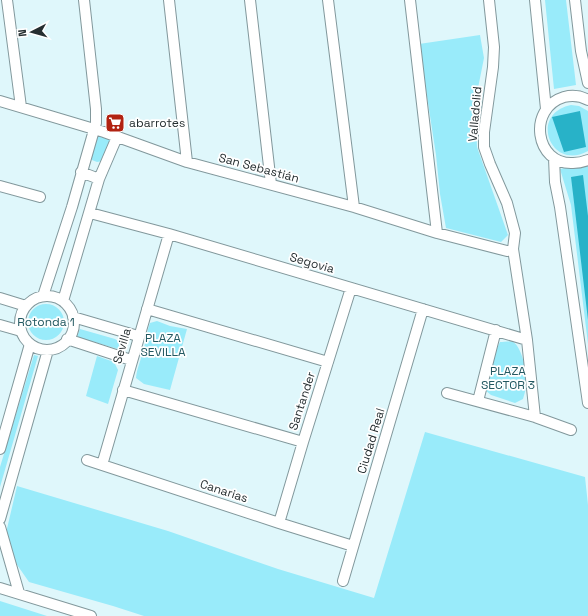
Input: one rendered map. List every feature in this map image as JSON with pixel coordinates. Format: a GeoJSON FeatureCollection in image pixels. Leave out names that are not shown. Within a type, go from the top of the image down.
{"type":"FeatureCollection","features":[{"type":"Feature","properties":{"kind":"street"},"geometry":{"type":"LineString","coordinates":[[7,0],[21,107]]}},
{"type":"Feature","properties":{"kind":"street"},"geometry":{"type":"LineString","coordinates":[[43,296],[72,206],[94,129],[96,109],[84,0]]}},
{"type":"Feature","properties":{"kind":"street"},"geometry":{"type":"LineString","coordinates":[[169,0],[187,162]]}},
{"type":"Feature","properties":{"kind":"street"},"geometry":{"type":"LineString","coordinates":[[250,0],[271,184]]}},
{"type":"Feature","properties":{"kind":"street"},"geometry":{"type":"LineString","coordinates":[[328,0],[354,207]]}},
{"type":"Feature","properties":{"kind":"street"},"geometry":{"type":"LineString","coordinates":[[410,0],[438,233]]}},
{"type":"Feature","properties":{"kind":"street","name":"Valladolid"},"geometry":{"type":"LineString","coordinates":[[490,0],[494,47],[493,67],[484,132],[484,147],[507,203],[515,233],[513,249],[527,340],[535,417]]}},
{"type":"Feature","properties":{"kind":"street"},"geometry":{"type":"LineString","coordinates":[[535,0],[546,109]]}},
{"type":"Feature","properties":{"kind":"street"},"geometry":{"type":"LineString","coordinates":[[575,0],[581,51],[588,83]]}},
{"type":"Feature","properties":{"kind":"street"},"geometry":{"type":"LineString","coordinates":[[588,100],[577,96],[568,96],[556,101],[546,109],[541,118],[539,129],[541,140],[546,150],[554,158],[570,163],[578,163],[588,160]]}},
{"type":"Feature","properties":{"kind":"street","name":"San Sebastián"},"geometry":{"type":"LineString","coordinates":[[0,101],[94,129],[187,162],[354,207],[438,233],[507,251],[513,249]]}},
{"type":"Feature","properties":{"kind":"street"},"geometry":{"type":"LineString","coordinates":[[63,301],[100,179],[117,137]]}},
{"type":"Feature","properties":{"kind":"street"},"geometry":{"type":"LineString","coordinates":[[554,158],[555,182],[560,207],[588,403]]}},
{"type":"Feature","properties":{"kind":"street"},"geometry":{"type":"LineString","coordinates":[[81,172],[100,179]]}},
{"type":"Feature","properties":{"kind":"street"},"geometry":{"type":"LineString","coordinates":[[0,186],[40,197]]}},
{"type":"Feature","properties":{"kind":"street","name":"Segovia"},"geometry":{"type":"LineString","coordinates":[[90,213],[169,234],[527,340]]}},
{"type":"Feature","properties":{"kind":"street","name":"Sevilla"},"geometry":{"type":"LineString","coordinates":[[102,464],[131,360],[169,234]]}},
{"type":"Feature","properties":{"kind":"street","name":"Santander"},"geometry":{"type":"LineString","coordinates":[[279,523],[351,288]]}},
{"type":"Feature","properties":{"kind":"street"},"geometry":{"type":"LineString","coordinates":[[43,296],[51,296],[63,301],[69,307],[73,317],[73,331],[69,338],[59,348],[48,350],[36,348],[30,344],[21,331],[20,318],[26,306],[34,299],[43,296]]}},
{"type":"Feature","properties":{"kind":"street"},"geometry":{"type":"LineString","coordinates":[[0,298],[26,306]]}},
{"type":"Feature","properties":{"kind":"street","name":"Ciudad Real"},"geometry":{"type":"LineString","coordinates":[[343,581],[423,309]]}},
{"type":"Feature","properties":{"kind":"street"},"geometry":{"type":"LineString","coordinates":[[147,310],[328,362]]}},
{"type":"Feature","properties":{"kind":"street"},"geometry":{"type":"LineString","coordinates":[[73,317],[138,336]]}},
{"type":"Feature","properties":{"kind":"street"},"geometry":{"type":"LineString","coordinates":[[0,326],[21,331]]}},
{"type":"Feature","properties":{"kind":"street"},"geometry":{"type":"LineString","coordinates":[[478,401],[496,330]]}},
{"type":"Feature","properties":{"kind":"street"},"geometry":{"type":"LineString","coordinates":[[67,339],[131,360]]}},
{"type":"Feature","properties":{"kind":"street"},"geometry":{"type":"LineString","coordinates":[[0,449],[30,344]]}},
{"type":"Feature","properties":{"kind":"street"},"geometry":{"type":"LineString","coordinates":[[0,519],[48,350]]}},
{"type":"Feature","properties":{"kind":"street"},"geometry":{"type":"LineString","coordinates":[[123,390],[303,442]]}},
{"type":"Feature","properties":{"kind":"street"},"geometry":{"type":"LineString","coordinates":[[447,393],[535,417],[571,430]]}},
{"type":"Feature","properties":{"kind":"street","name":"Canarias"},"geometry":{"type":"LineString","coordinates":[[87,460],[353,546]]}},
{"type":"Feature","properties":{"kind":"street"},"geometry":{"type":"LineString","coordinates":[[0,527],[19,593]]}},
{"type":"Feature","properties":{"kind":"street"},"geometry":{"type":"LineString","coordinates":[[0,588],[91,616]]}},
{"type":"Feature","properties":{"kind":"green space"},"geometry":{"type":"Polygon","coordinates":[[[545,0],[566,0],[576,85],[554,89],[545,0]]]}},
{"type":"Feature","properties":{"kind":"green space"},"geometry":{"type":"Polygon","coordinates":[[[480,35],[484,58],[475,103],[477,147],[508,235],[501,242],[446,228],[419,44],[480,35]]]}},
{"type":"Feature","properties":{"kind":"green space"},"geometry":{"type":"Polygon","coordinates":[[[571,105],[579,106],[588,111],[588,151],[575,155],[564,154],[555,148],[550,139],[548,129],[550,119],[558,110],[571,105]]]}},
{"type":"Feature","properties":{"kind":"green space"},"geometry":{"type":"Polygon","coordinates":[[[106,136],[111,142],[103,161],[97,162],[92,160],[92,149],[98,137],[106,136]]]}},
{"type":"Feature","properties":{"kind":"green space"},"geometry":{"type":"Polygon","coordinates":[[[588,164],[588,344],[571,205],[560,169],[588,164]]]}},
{"type":"Feature","properties":{"kind":"green space","name":"Rotonda 1"},"geometry":{"type":"Polygon","coordinates":[[[50,304],[59,309],[63,315],[63,329],[59,335],[50,340],[42,340],[33,335],[29,329],[28,318],[33,309],[39,305],[50,304]]]}},
{"type":"Feature","properties":{"kind":"green space","name":"PLAZA SEVILLA"},"geometry":{"type":"Polygon","coordinates":[[[157,321],[170,326],[187,329],[170,390],[144,384],[136,378],[150,323],[157,321]]]}},
{"type":"Feature","properties":{"kind":"green space"},"geometry":{"type":"Polygon","coordinates":[[[80,329],[115,339],[122,344],[118,349],[77,337],[80,329]]]}},
{"type":"Feature","properties":{"kind":"green space","name":"PLAZA SECTOR 3"},"geometry":{"type":"Polygon","coordinates":[[[500,342],[513,342],[516,344],[524,363],[527,383],[523,399],[515,403],[491,395],[485,390],[495,352],[500,342]]]}},
{"type":"Feature","properties":{"kind":"green space"},"geometry":{"type":"Polygon","coordinates":[[[34,355],[38,356],[0,487],[0,467],[34,355]]]}},
{"type":"Feature","properties":{"kind":"green space"},"geometry":{"type":"Polygon","coordinates":[[[97,356],[114,362],[118,370],[108,404],[86,396],[97,356]]]}},
{"type":"Feature","properties":{"kind":"green space"},"geometry":{"type":"Polygon","coordinates":[[[425,432],[585,477],[588,505],[588,616],[144,616],[29,582],[13,559],[6,533],[17,486],[168,531],[278,569],[374,598],[425,432]]]}},
{"type":"Feature","properties":{"kind":"green space"},"geometry":{"type":"Polygon","coordinates":[[[0,601],[47,616],[0,616],[0,601]]]}},
{"type":"Feature","properties":{"kind":"shaded area"},"geometry":{"type":"Polygon","coordinates":[[[580,111],[586,147],[564,152],[552,117],[580,111]]]}},
{"type":"Feature","properties":{"kind":"shaded area"},"geometry":{"type":"Polygon","coordinates":[[[583,175],[588,216],[588,320],[571,177],[583,175]]]}},
{"type":"Feature","properties":{"kind":"place","name":"abarrotes"},"geometry":{"type":"Point","coordinates":[115,123]}}]}
